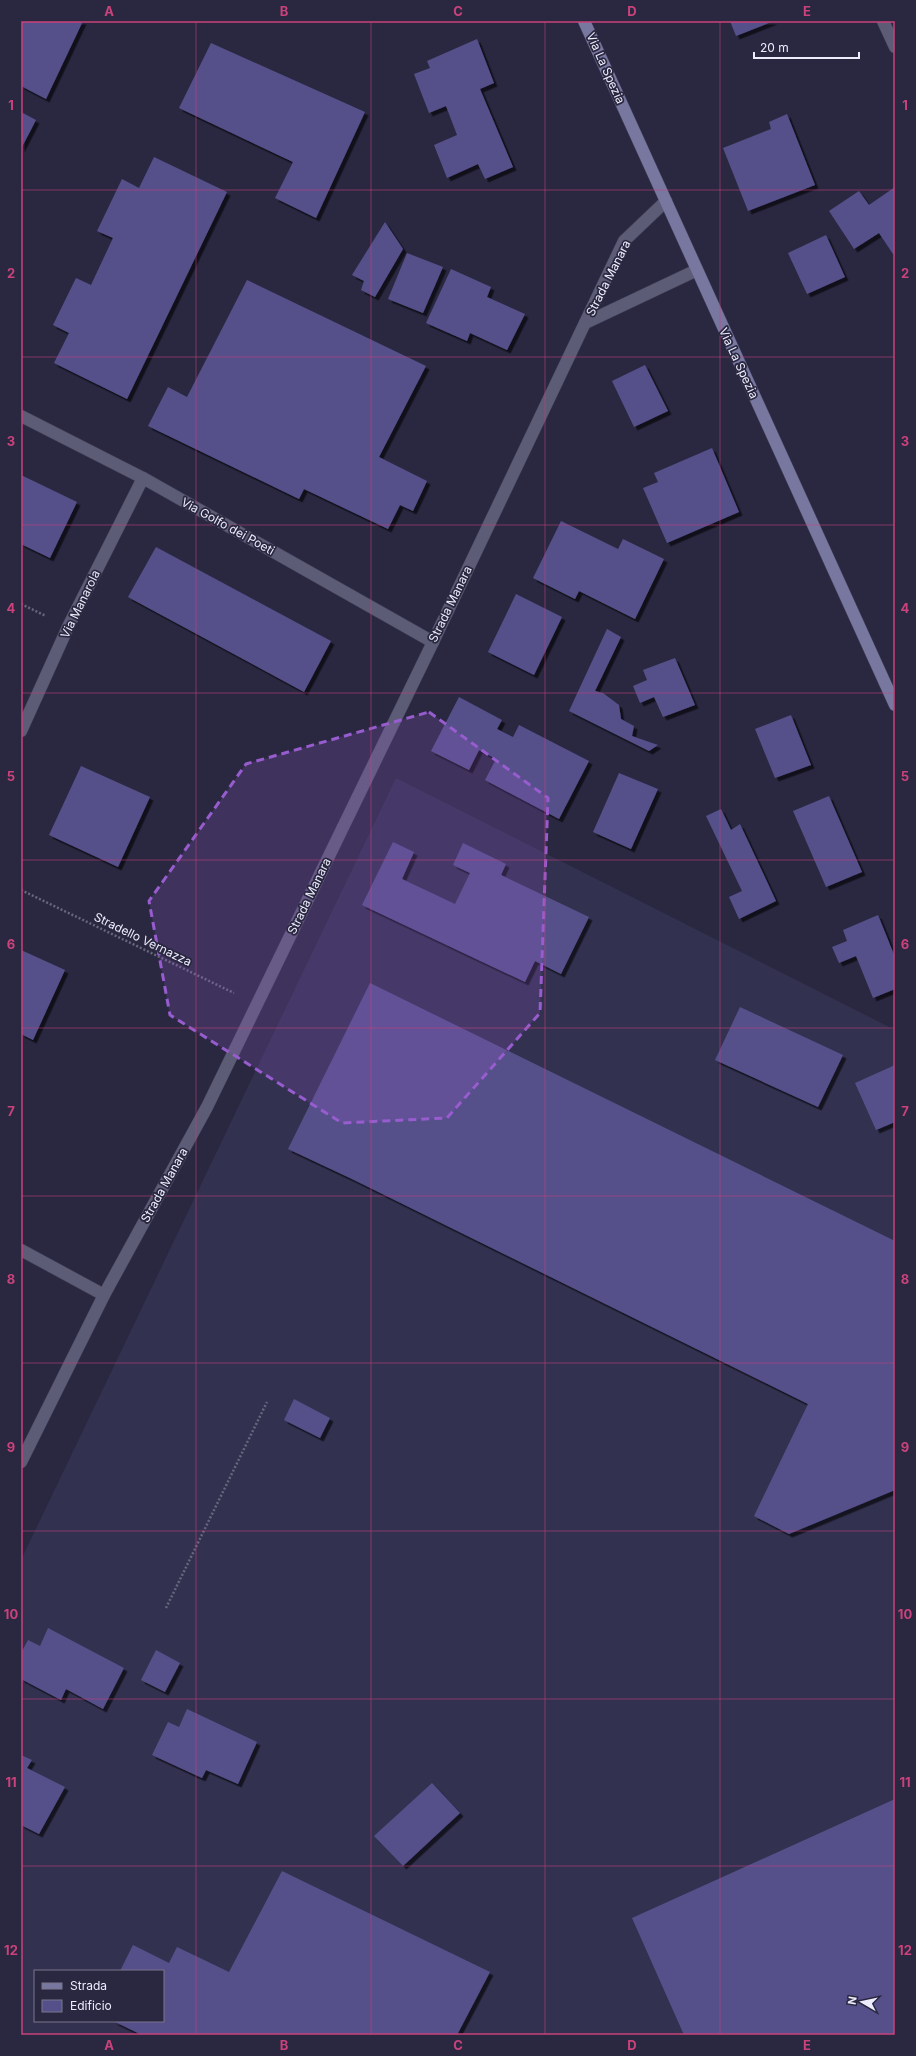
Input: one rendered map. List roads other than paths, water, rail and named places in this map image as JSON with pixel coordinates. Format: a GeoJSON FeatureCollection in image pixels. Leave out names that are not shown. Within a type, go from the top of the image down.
{"type":"FeatureCollection","features":[{"type":"Feature","properties":{"kind":"main road","name":"Via La Spezia"},"geometry":{"type":"LineString","coordinates":[[584,21],[895,705]]}},
{"type":"Feature","properties":{"kind":"street"},"geometry":{"type":"LineString","coordinates":[[882,21],[895,47]]}},
{"type":"Feature","properties":{"kind":"street","name":"Strada Manara"},"geometry":{"type":"LineString","coordinates":[[21,1462],[104,1295],[206,1107],[433,642],[624,241],[666,201]]}},
{"type":"Feature","properties":{"kind":"street","name":"Strada Manara"},"geometry":{"type":"LineString","coordinates":[[585,323],[697,270]]}},
{"type":"Feature","properties":{"kind":"street","name":"Via Golfo dei Poeti"},"geometry":{"type":"LineString","coordinates":[[21,416],[143,478],[433,642]]}},
{"type":"Feature","properties":{"kind":"street","name":"Via Manarola"},"geometry":{"type":"LineString","coordinates":[[21,732],[68,626],[143,478]]}},
{"type":"Feature","properties":{"kind":"street"},"geometry":{"type":"LineString","coordinates":[[21,1250],[104,1295]]}}]}
